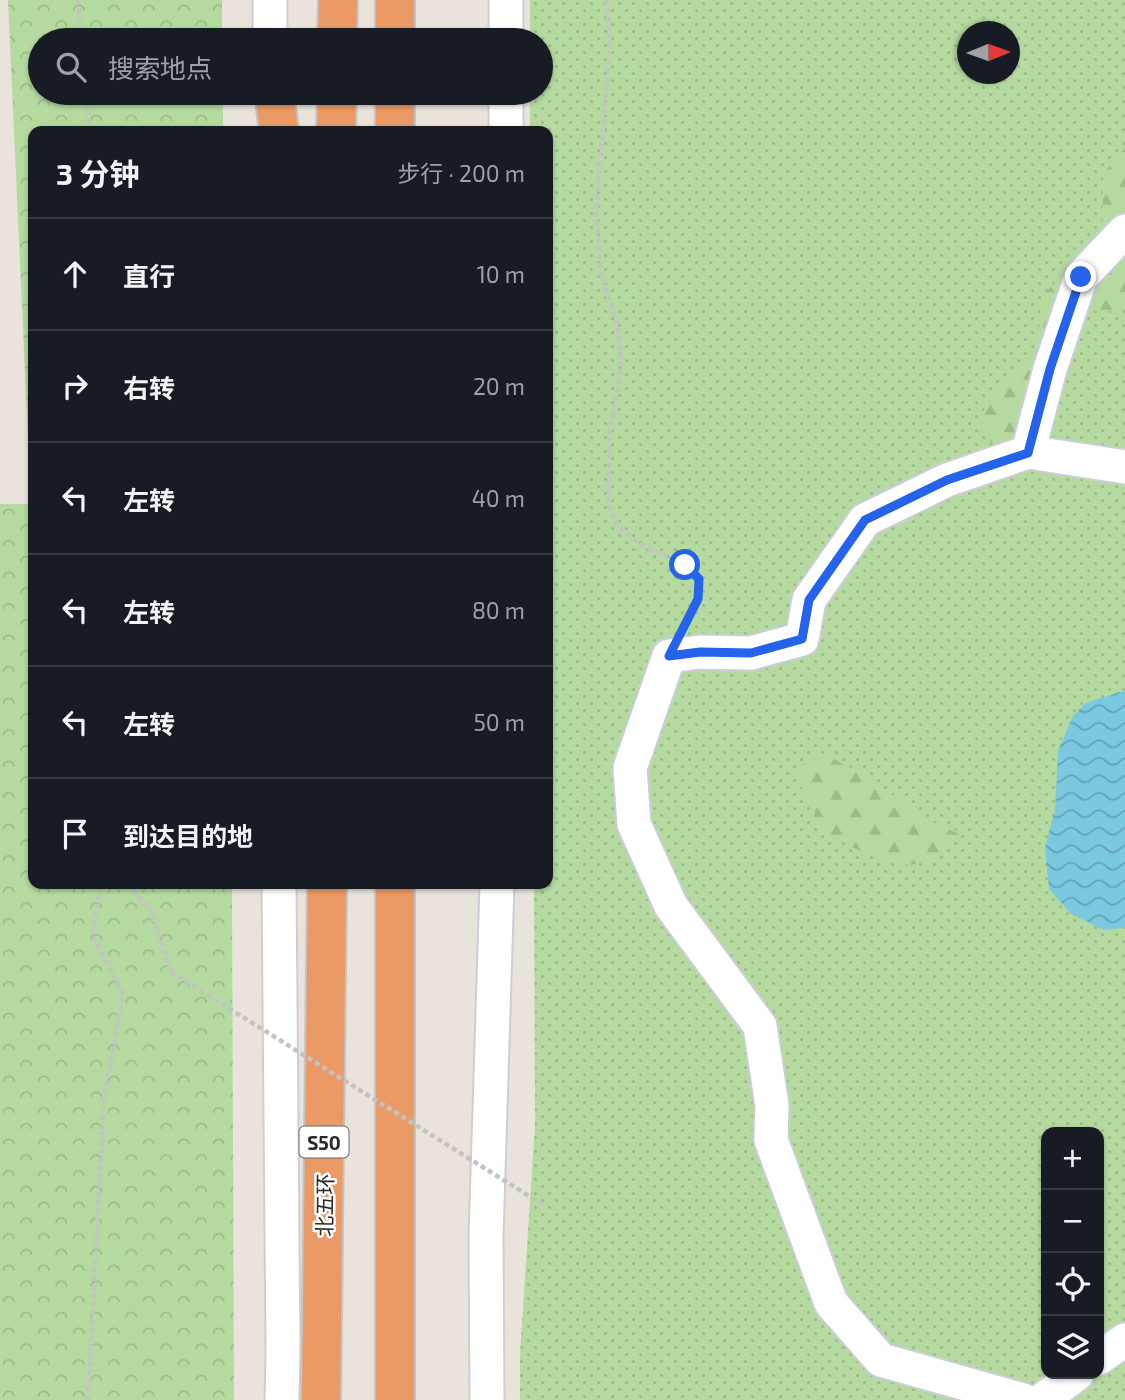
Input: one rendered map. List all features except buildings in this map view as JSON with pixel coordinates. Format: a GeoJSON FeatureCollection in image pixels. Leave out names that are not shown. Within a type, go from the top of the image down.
{"type":"FeatureCollection","features":[{"type":"Feature","properties":{"kind":"highway"},"geometry":{"type":"LineString","coordinates":[[337,28],[338,0]]}},
{"type":"Feature","properties":{"kind":"highway"},"geometry":{"type":"LineString","coordinates":[[395,0],[395,28]]}},
{"type":"Feature","properties":{"kind":"highway"},"geometry":{"type":"LineString","coordinates":[[274,105],[278,126]]}},
{"type":"Feature","properties":{"kind":"highway"},"geometry":{"type":"LineString","coordinates":[[336,126],[337,105]]}},
{"type":"Feature","properties":{"kind":"highway"},"geometry":{"type":"LineString","coordinates":[[395,105],[395,126]]}},
{"type":"Feature","properties":{"kind":"highway","name":"北五环"},"geometry":{"type":"LineString","coordinates":[[321,1400],[327,889]]}},
{"type":"Feature","properties":{"kind":"highway"},"geometry":{"type":"LineString","coordinates":[[395,889],[395,1400]]}},
{"type":"Feature","properties":{"kind":"street"},"geometry":{"type":"LineString","coordinates":[[270,0],[270,28]]}},
{"type":"Feature","properties":{"kind":"street"},"geometry":{"type":"LineString","coordinates":[[506,0],[506,28]]}},
{"type":"Feature","properties":{"kind":"street"},"geometry":{"type":"LineString","coordinates":[[271,126],[272,105]]}},
{"type":"Feature","properties":{"kind":"street"},"geometry":{"type":"LineString","coordinates":[[506,105],[506,126]]}},
{"type":"Feature","properties":{"kind":"street"},"geometry":{"type":"LineString","coordinates":[[1028,453],[1050,369],[1081,277],[1125,231]]}},
{"type":"Feature","properties":{"kind":"street"},"geometry":{"type":"LineString","coordinates":[[1023,1400],[881,1360],[831,1303],[771,1140],[772,1106],[761,1026],[671,906],[634,824],[630,768],[669,656],[700,652],[751,653],[802,639],[809,600],[865,520],[947,480],[1028,453],[1125,467]]}},
{"type":"Feature","properties":{"kind":"street"},"geometry":{"type":"LineString","coordinates":[[279,889],[282,1400]]}},
{"type":"Feature","properties":{"kind":"street"},"geometry":{"type":"LineString","coordinates":[[487,1400],[486,1236],[497,889]]}},
{"type":"Feature","properties":{"kind":"street"},"geometry":{"type":"LineString","coordinates":[[1104,1355],[1125,1340]]}},
{"type":"Feature","properties":{"kind":"street"},"geometry":{"type":"LineString","coordinates":[[1042,1400],[1070,1379]]}},
{"type":"Feature","properties":{"kind":"path"},"geometry":{"type":"LineString","coordinates":[[78,0],[81,28]]}},
{"type":"Feature","properties":{"kind":"path"},"geometry":{"type":"LineString","coordinates":[[607,0],[610,44],[596,213],[601,274],[618,328],[621,365],[610,432],[608,503],[618,526],[638,543],[685,565],[699,579],[698,599],[669,656]]}},
{"type":"Feature","properties":{"kind":"path"},"geometry":{"type":"LineString","coordinates":[[87,105],[89,126]]}},
{"type":"Feature","properties":{"kind":"path"},"geometry":{"type":"LineString","coordinates":[[88,1400],[104,1099],[123,993],[92,934],[100,889]]}},
{"type":"Feature","properties":{"kind":"path"},"geometry":{"type":"LineString","coordinates":[[132,889],[150,908],[171,972],[545,1206]]}},
{"type":"Feature","properties":{"kind":"green space"},"geometry":{"type":"Polygon","coordinates":[[[8,0],[222,0],[222,28],[28,28],[28,105],[223,105],[223,126],[28,126],[28,438],[8,0]]]}},
{"type":"Feature","properties":{"kind":"green space"},"geometry":{"type":"Polygon","coordinates":[[[530,0],[1125,0],[1125,1400],[520,1400],[520,1354],[535,1125],[534,889],[553,889],[553,126],[530,126],[530,105],[553,105],[553,28],[530,28],[530,0]]]}},
{"type":"Feature","properties":{"kind":"green space"},"geometry":{"type":"Polygon","coordinates":[[[1125,148],[1125,299],[1114,311],[1086,311],[1042,443],[999,454],[976,421],[1004,382],[1038,348],[1041,298],[1072,263],[1102,243],[1103,174],[1125,148]]]}},
{"type":"Feature","properties":{"kind":"green space"},"geometry":{"type":"Polygon","coordinates":[[[0,504],[28,504],[28,889],[232,889],[234,1400],[0,1400],[0,504]]]}},
{"type":"Feature","properties":{"kind":"green space"},"geometry":{"type":"Polygon","coordinates":[[[820,752],[859,772],[932,822],[961,835],[931,858],[910,865],[883,860],[840,840],[819,823],[811,802],[798,782],[805,755],[820,752]]]}},
{"type":"Feature","properties":{"kind":"water"},"geometry":{"type":"Polygon","coordinates":[[[1125,692],[1125,928],[1103,930],[1070,913],[1049,889],[1045,847],[1055,810],[1058,751],[1073,716],[1086,703],[1125,692]]]}},
{"type":"Feature","properties":{"kind":"route"},"geometry":{"type":"LineString","coordinates":[[685,565],[699,579],[698,599],[669,656],[700,652],[751,653],[802,639],[809,600],[865,520],[947,480],[1028,453],[1050,369],[1081,277]]}}]}
